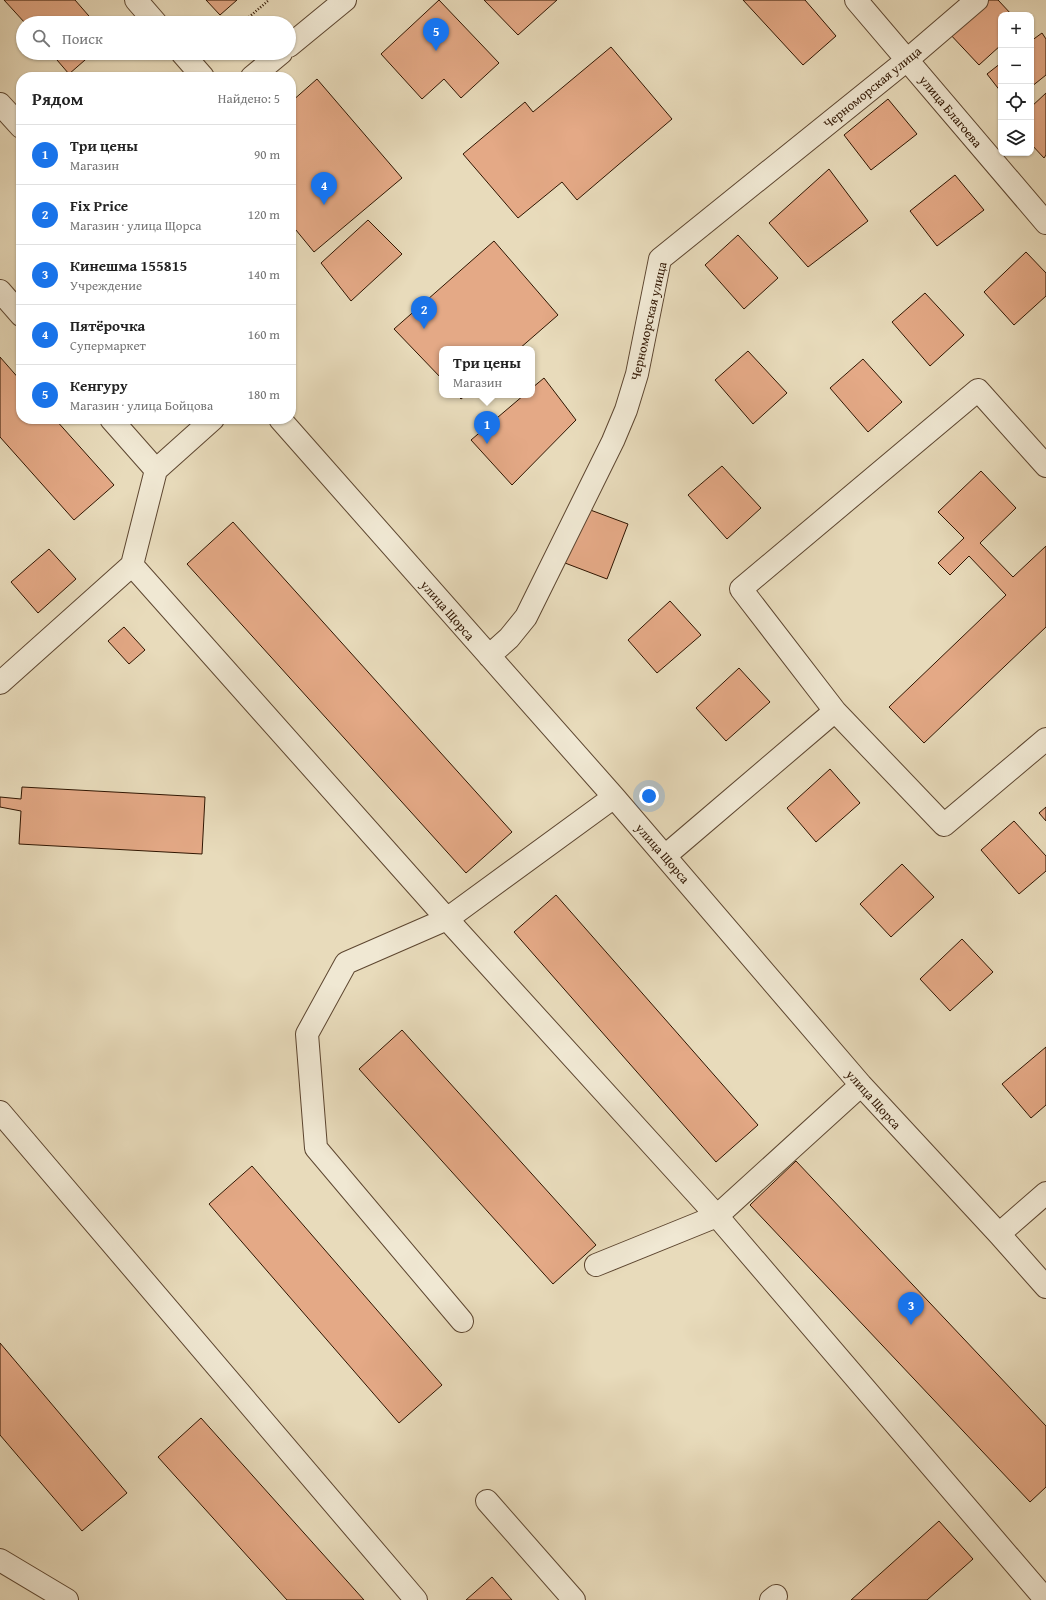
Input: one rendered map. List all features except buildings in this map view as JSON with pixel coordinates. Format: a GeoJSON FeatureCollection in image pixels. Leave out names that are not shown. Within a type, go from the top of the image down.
{"type":"FeatureCollection","features":[{"type":"Feature","properties":{"kind":"street"},"geometry":{"type":"LineString","coordinates":[[136,0],[150,16]]}},
{"type":"Feature","properties":{"kind":"street"},"geometry":{"type":"LineString","coordinates":[[296,40],[345,0]]}},
{"type":"Feature","properties":{"kind":"street","name":"улица Благоева"},"geometry":{"type":"LineString","coordinates":[[856,0],[1046,223]]}},
{"type":"Feature","properties":{"kind":"street","name":"Черноморская улица"},"geometry":{"type":"LineString","coordinates":[[489,656],[509,638],[526,617],[613,441],[626,410],[637,374],[660,259],[907,60],[977,0]]}},
{"type":"Feature","properties":{"kind":"street"},"geometry":{"type":"LineString","coordinates":[[188,60],[199,72]]}},
{"type":"Feature","properties":{"kind":"street"},"geometry":{"type":"LineString","coordinates":[[258,72],[273,60]]}},
{"type":"Feature","properties":{"kind":"street"},"geometry":{"type":"LineString","coordinates":[[0,104],[16,122]]}},
{"type":"Feature","properties":{"kind":"street"},"geometry":{"type":"LineString","coordinates":[[0,290],[16,309]]}},
{"type":"Feature","properties":{"kind":"street"},"geometry":{"type":"LineString","coordinates":[[1046,466],[978,390],[740,588],[835,711],[944,826],[1046,739]]}},
{"type":"Feature","properties":{"kind":"street"},"geometry":{"type":"LineString","coordinates":[[115,424],[156,470]]}},
{"type":"Feature","properties":{"kind":"street"},"geometry":{"type":"LineString","coordinates":[[0,683],[132,565],[156,470],[207,424]]}},
{"type":"Feature","properties":{"kind":"street","name":"улица Щорса"},"geometry":{"type":"LineString","coordinates":[[284,424],[614,797],[861,1085],[1046,1287]]}},
{"type":"Feature","properties":{"kind":"street"},"geometry":{"type":"LineString","coordinates":[[132,565],[447,919],[717,1216],[1046,1600]]}},
{"type":"Feature","properties":{"kind":"street"},"geometry":{"type":"LineString","coordinates":[[665,856],[835,711]]}},
{"type":"Feature","properties":{"kind":"street"},"geometry":{"type":"LineString","coordinates":[[462,1321],[316,1148],[307,1034],[346,963],[447,919],[614,797]]}},
{"type":"Feature","properties":{"kind":"street"},"geometry":{"type":"LineString","coordinates":[[596,1265],[717,1216],[861,1085]]}},
{"type":"Feature","properties":{"kind":"street"},"geometry":{"type":"LineString","coordinates":[[0,1112],[416,1600]]}},
{"type":"Feature","properties":{"kind":"street"},"geometry":{"type":"LineString","coordinates":[[999,1234],[1046,1193]]}},
{"type":"Feature","properties":{"kind":"street"},"geometry":{"type":"LineString","coordinates":[[487,1501],[574,1600]]}},
{"type":"Feature","properties":{"kind":"street"},"geometry":{"type":"LineString","coordinates":[[0,1560],[67,1600]]}},
{"type":"Feature","properties":{"kind":"path"},"geometry":{"type":"LineString","coordinates":[[250,16],[269,0]]}},
{"type":"Feature","properties":{"kind":"place","name":"Кенгуру"},"geometry":{"type":"Point","coordinates":[436,51]}},
{"type":"Feature","properties":{"kind":"place","name":"Пятёрочка"},"geometry":{"type":"Point","coordinates":[324,205]}},
{"type":"Feature","properties":{"kind":"place","name":"Fix Price"},"geometry":{"type":"Point","coordinates":[424,329]}},
{"type":"Feature","properties":{"kind":"place","name":"Три цены"},"geometry":{"type":"Point","coordinates":[487,444]}},
{"type":"Feature","properties":{"kind":"place","name":"Кинешма 155815"},"geometry":{"type":"Point","coordinates":[911,1325]}}]}
